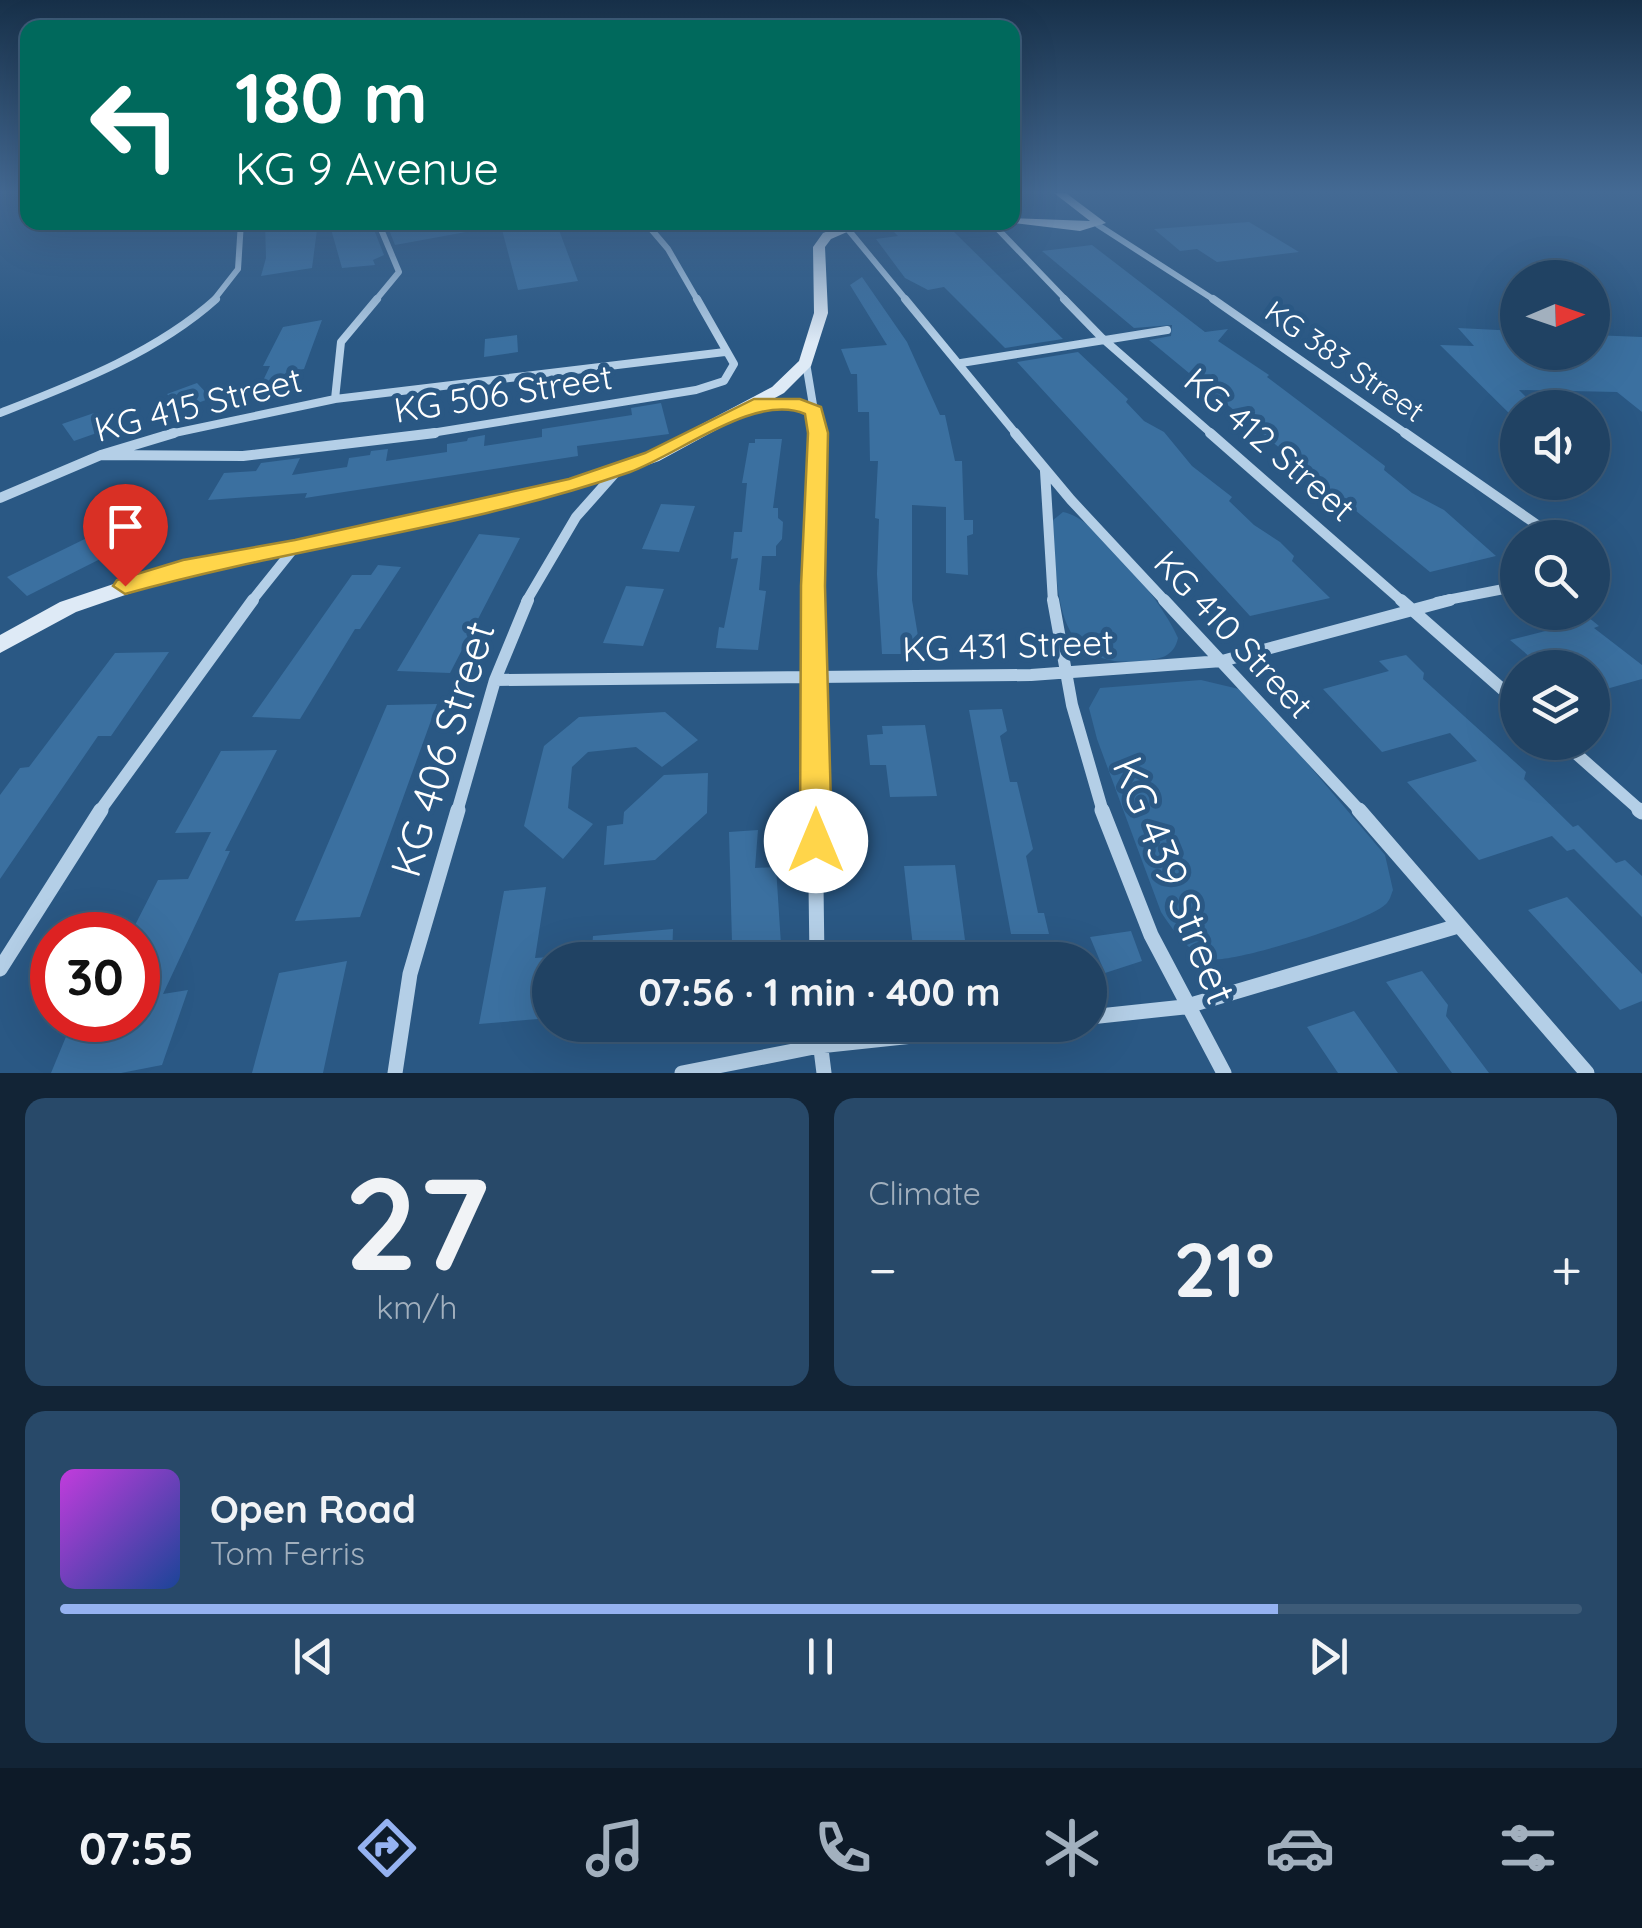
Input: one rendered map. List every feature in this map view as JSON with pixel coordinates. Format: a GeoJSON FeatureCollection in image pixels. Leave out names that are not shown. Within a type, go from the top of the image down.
{"type":"FeatureCollection","features":[{"type":"Feature","properties":{"kind":"main road"},"geometry":{"type":"LineString","coordinates":[[0,644],[68,607],[183,568],[295,548],[616,472],[754,404],[778,390],[806,363],[821,313],[819,247],[822,243]]}},
{"type":"Feature","properties":{"kind":"street"},"geometry":{"type":"LineString","coordinates":[[0,412],[90,375],[184,324],[232,280],[239,267],[240,243]]}},
{"type":"Feature","properties":{"kind":"street","name":"KG 415 Street"},"geometry":{"type":"LineString","coordinates":[[0,498],[100,454],[172,433],[335,399],[340,342],[398,272],[386,243]]}},
{"type":"Feature","properties":{"kind":"street"},"geometry":{"type":"LineString","coordinates":[[335,399],[724,352],[662,243]]}},
{"type":"Feature","properties":{"kind":"street","name":"KG 410 Street"},"geometry":{"type":"LineString","coordinates":[[869,243],[1045,470],[1352,802],[1587,1073]]}},
{"type":"Feature","properties":{"kind":"street","name":"KG 412 Street"},"geometry":{"type":"LineString","coordinates":[[1011,243],[1102,338],[1500,687]]}},
{"type":"Feature","properties":{"kind":"street","name":"KG 383 Street"},"geometry":{"type":"LineString","coordinates":[[1127,243],[1530,520]]}},
{"type":"Feature","properties":{"kind":"street"},"geometry":{"type":"LineString","coordinates":[[961,363],[1167,330]]}},
{"type":"Feature","properties":{"kind":"street","name":"KG 506 Street"},"geometry":{"type":"LineString","coordinates":[[100,454],[242,456],[395,439],[696,390],[729,377],[734,364],[724,352]]}},
{"type":"Feature","properties":{"kind":"street"},"geometry":{"type":"LineString","coordinates":[[806,363],[818,433],[813,586],[818,942]]}},
{"type":"Feature","properties":{"kind":"street"},"geometry":{"type":"LineString","coordinates":[[754,404],[781,402],[814,411]]}},
{"type":"Feature","properties":{"kind":"street","name":"KG 439 Street"},"geometry":{"type":"LineString","coordinates":[[1045,470],[1044,532],[1064,673],[1107,828],[1184,1007],[1224,1073]]}},
{"type":"Feature","properties":{"kind":"street","name":"KG 406 Street"},"geometry":{"type":"LineString","coordinates":[[394,1073],[410,974],[495,680],[524,605],[554,551],[576,517],[616,472]]}},
{"type":"Feature","properties":{"kind":"street"},"geometry":{"type":"LineString","coordinates":[[0,969],[164,713],[295,548]]}},
{"type":"Feature","properties":{"kind":"street","name":"KG 431 Street"},"geometry":{"type":"LineString","coordinates":[[495,680],[1064,673],[1222,661],[1410,608],[1500,590]]}},
{"type":"Feature","properties":{"kind":"street"},"geometry":{"type":"LineString","coordinates":[[1583,760],[1642,812]]}},
{"type":"Feature","properties":{"kind":"street"},"geometry":{"type":"LineString","coordinates":[[1107,1015],[1184,1007],[1458,926]]}},
{"type":"Feature","properties":{"kind":"street"},"geometry":{"type":"LineString","coordinates":[[818,1042],[824,1073]]}},
{"type":"Feature","properties":{"kind":"street"},"geometry":{"type":"LineString","coordinates":[[682,1073],[856,1042]]}},
{"type":"Feature","properties":{"kind":"shaded area"},"geometry":{"type":"Polygon","coordinates":[[[1063,512],[1093,529],[1145,585],[1178,638],[1170,653],[1149,660],[1113,661],[1091,653],[1075,639],[1065,620],[1056,573],[1052,521],[1063,512]]]}},
{"type":"Feature","properties":{"kind":"shaded area"},"geometry":{"type":"Polygon","coordinates":[[[1201,680],[1243,690],[1385,855],[1393,890],[1386,904],[1329,930],[1224,959],[1203,956],[1176,933],[1161,912],[1089,708],[1100,688],[1201,680]]]}},
{"type":"Feature","properties":{"kind":"building"},"geometry":{"type":"Polygon","coordinates":[[[266,243],[315,243],[312,268],[261,276],[266,243]]]}},
{"type":"Feature","properties":{"kind":"building"},"geometry":{"type":"Polygon","coordinates":[[[335,243],[379,243],[384,255],[373,260],[375,265],[342,268],[335,243]]]}},
{"type":"Feature","properties":{"kind":"building"},"geometry":{"type":"Polygon","coordinates":[[[506,243],[564,243],[578,281],[518,290],[506,243]]]}},
{"type":"Feature","properties":{"kind":"building"},"geometry":{"type":"Polygon","coordinates":[[[879,243],[965,243],[1063,339],[1005,348],[944,287],[928,290],[905,278],[879,243]]]}},
{"type":"Feature","properties":{"kind":"building"},"geometry":{"type":"Polygon","coordinates":[[[1171,243],[1284,243],[1299,252],[1217,262],[1197,249],[1180,251],[1171,243]]]}},
{"type":"Feature","properties":{"kind":"building"},"geometry":{"type":"Polygon","coordinates":[[[1092,245],[1205,332],[1228,329],[1218,341],[1269,375],[1385,466],[1384,470],[1412,493],[1444,510],[1496,556],[1430,572],[1149,340],[1171,336],[1172,325],[1134,328],[1042,251],[1092,245]]]}},
{"type":"Feature","properties":{"kind":"building"},"geometry":{"type":"Polygon","coordinates":[[[862,277],[907,342],[940,415],[945,415],[955,461],[962,461],[964,520],[973,520],[973,534],[967,536],[968,575],[946,573],[946,507],[912,505],[912,600],[921,654],[882,654],[877,574],[879,519],[875,518],[878,461],[870,461],[869,412],[858,412],[857,374],[851,374],[841,349],[887,345],[850,285],[862,277]]]}},
{"type":"Feature","properties":{"kind":"building"},"geometry":{"type":"Polygon","coordinates":[[[322,320],[304,369],[297,370],[292,383],[260,387],[270,366],[263,366],[283,327],[322,320]]]}},
{"type":"Feature","properties":{"kind":"building"},"geometry":{"type":"Polygon","coordinates":[[[1458,328],[1500,330],[1500,370],[1610,370],[1610,336],[1642,337],[1642,412],[1610,390],[1500,390],[1500,404],[1440,345],[1474,346],[1458,328]]]}},
{"type":"Feature","properties":{"kind":"building"},"geometry":{"type":"Polygon","coordinates":[[[517,335],[518,352],[484,357],[485,339],[517,335]]]}},
{"type":"Feature","properties":{"kind":"building"},"geometry":{"type":"Polygon","coordinates":[[[1078,352],[1128,399],[1126,402],[1144,421],[1164,432],[1192,466],[1232,497],[1229,501],[1254,525],[1280,542],[1294,556],[1292,561],[1330,598],[1250,616],[1017,362],[1078,352]]]}},
{"type":"Feature","properties":{"kind":"building"},"geometry":{"type":"Polygon","coordinates":[[[197,383],[211,398],[182,409],[167,394],[197,383]]]}},
{"type":"Feature","properties":{"kind":"building"},"geometry":{"type":"Polygon","coordinates":[[[661,403],[669,434],[577,446],[578,456],[305,498],[307,493],[208,500],[224,473],[256,471],[261,463],[300,458],[292,475],[347,467],[349,458],[370,455],[371,451],[388,449],[386,461],[447,452],[447,444],[468,438],[485,435],[484,446],[542,437],[542,429],[632,415],[631,408],[661,403]]]}},
{"type":"Feature","properties":{"kind":"building"},"geometry":{"type":"Polygon","coordinates":[[[94,413],[108,429],[74,441],[62,424],[94,413]]]}},
{"type":"Feature","properties":{"kind":"building"},"geometry":{"type":"Polygon","coordinates":[[[755,439],[782,439],[773,508],[778,508],[778,518],[783,522],[782,539],[776,546],[776,556],[762,556],[759,590],[766,591],[758,650],[716,648],[719,627],[724,628],[738,558],[731,559],[734,532],[742,532],[747,483],[742,483],[749,443],[755,443],[755,439]]]}},
{"type":"Feature","properties":{"kind":"building"},"geometry":{"type":"Polygon","coordinates":[[[661,504],[695,506],[679,552],[642,549],[661,504]]]}},
{"type":"Feature","properties":{"kind":"building"},"geometry":{"type":"Polygon","coordinates":[[[95,534],[116,551],[27,596],[7,577],[95,534]]]}},
{"type":"Feature","properties":{"kind":"building"},"geometry":{"type":"Polygon","coordinates":[[[479,534],[520,538],[450,673],[397,671],[479,534]]]}},
{"type":"Feature","properties":{"kind":"building"},"geometry":{"type":"Polygon","coordinates":[[[378,565],[401,567],[360,629],[355,629],[300,719],[252,717],[352,575],[371,575],[378,565]]]}},
{"type":"Feature","properties":{"kind":"building"},"geometry":{"type":"Polygon","coordinates":[[[626,586],[664,589],[643,646],[603,643],[626,586]]]}},
{"type":"Feature","properties":{"kind":"building"},"geometry":{"type":"Polygon","coordinates":[[[1549,630],[1597,630],[1642,665],[1642,679],[1610,688],[1610,650],[1522,650],[1510,640],[1549,630]]]}},
{"type":"Feature","properties":{"kind":"building"},"geometry":{"type":"Polygon","coordinates":[[[169,652],[111,736],[98,736],[0,879],[0,795],[20,768],[29,767],[115,653],[169,652]]]}},
{"type":"Feature","properties":{"kind":"building"},"geometry":{"type":"Polygon","coordinates":[[[1406,655],[1424,673],[1423,679],[1500,749],[1500,760],[1513,760],[1526,772],[1524,779],[1573,827],[1578,825],[1616,863],[1625,860],[1642,876],[1642,917],[1574,849],[1567,851],[1552,836],[1479,860],[1407,782],[1477,761],[1450,733],[1382,752],[1323,689],[1389,671],[1379,661],[1406,655]]]}},
{"type":"Feature","properties":{"kind":"building"},"geometry":{"type":"Polygon","coordinates":[[[437,704],[360,917],[295,921],[387,705],[437,704]]]}},
{"type":"Feature","properties":{"kind":"building"},"geometry":{"type":"Polygon","coordinates":[[[1002,709],[1007,731],[1000,736],[1010,782],[1017,782],[1033,849],[1026,856],[1038,913],[1044,913],[1049,934],[1011,934],[969,710],[1002,709]]]}},
{"type":"Feature","properties":{"kind":"building"},"geometry":{"type":"Polygon","coordinates":[[[665,712],[698,740],[662,767],[636,747],[588,752],[572,767],[568,808],[593,824],[563,859],[524,826],[544,746],[579,717],[665,712]]]}},
{"type":"Feature","properties":{"kind":"building"},"geometry":{"type":"Polygon","coordinates":[[[925,725],[937,796],[890,797],[886,765],[870,765],[867,735],[883,734],[882,726],[925,725]]]}},
{"type":"Feature","properties":{"kind":"building"},"geometry":{"type":"Polygon","coordinates":[[[277,750],[225,851],[230,851],[163,994],[188,990],[162,1065],[121,1073],[51,1073],[64,1042],[160,1042],[160,912],[142,912],[158,880],[188,879],[211,832],[175,833],[221,751],[277,750]]]}},
{"type":"Feature","properties":{"kind":"building"},"geometry":{"type":"Polygon","coordinates":[[[708,773],[707,813],[655,860],[604,865],[607,826],[623,824],[624,812],[664,775],[708,773]]]}},
{"type":"Feature","properties":{"kind":"building"},"geometry":{"type":"Polygon","coordinates":[[[758,830],[755,868],[776,867],[781,942],[732,942],[729,832],[758,830]]]}},
{"type":"Feature","properties":{"kind":"building"},"geometry":{"type":"Polygon","coordinates":[[[955,865],[965,942],[912,942],[904,866],[955,865]]]}},
{"type":"Feature","properties":{"kind":"building"},"geometry":{"type":"Polygon","coordinates":[[[546,887],[537,942],[532,942],[532,1020],[479,1024],[504,891],[546,887]]]}},
{"type":"Feature","properties":{"kind":"building"},"geometry":{"type":"Polygon","coordinates":[[[1567,897],[1642,974],[1642,1001],[1620,1010],[1528,910],[1567,897]]]}},
{"type":"Feature","properties":{"kind":"building"},"geometry":{"type":"Polygon","coordinates":[[[673,929],[673,942],[592,942],[593,936],[673,929]]]}},
{"type":"Feature","properties":{"kind":"building"},"geometry":{"type":"Polygon","coordinates":[[[1131,931],[1142,961],[1107,972],[1107,942],[1092,942],[1090,937],[1131,931]]]}},
{"type":"Feature","properties":{"kind":"building"},"geometry":{"type":"Polygon","coordinates":[[[347,961],[323,1073],[252,1073],[279,973],[347,961]]]}},
{"type":"Feature","properties":{"kind":"building"},"geometry":{"type":"Polygon","coordinates":[[[1422,971],[1448,1005],[1446,1016],[1489,1073],[1452,1073],[1386,982],[1422,971]]]}},
{"type":"Feature","properties":{"kind":"building"},"geometry":{"type":"Polygon","coordinates":[[[1354,1011],[1398,1073],[1338,1073],[1307,1027],[1354,1011]]]}},
{"type":"Feature","properties":{"kind":"route"},"geometry":{"type":"LineString","coordinates":[[125,586],[183,568],[295,548],[575,484],[652,457],[754,404],[800,405],[814,411],[818,433],[813,586],[816,841]]}}]}
